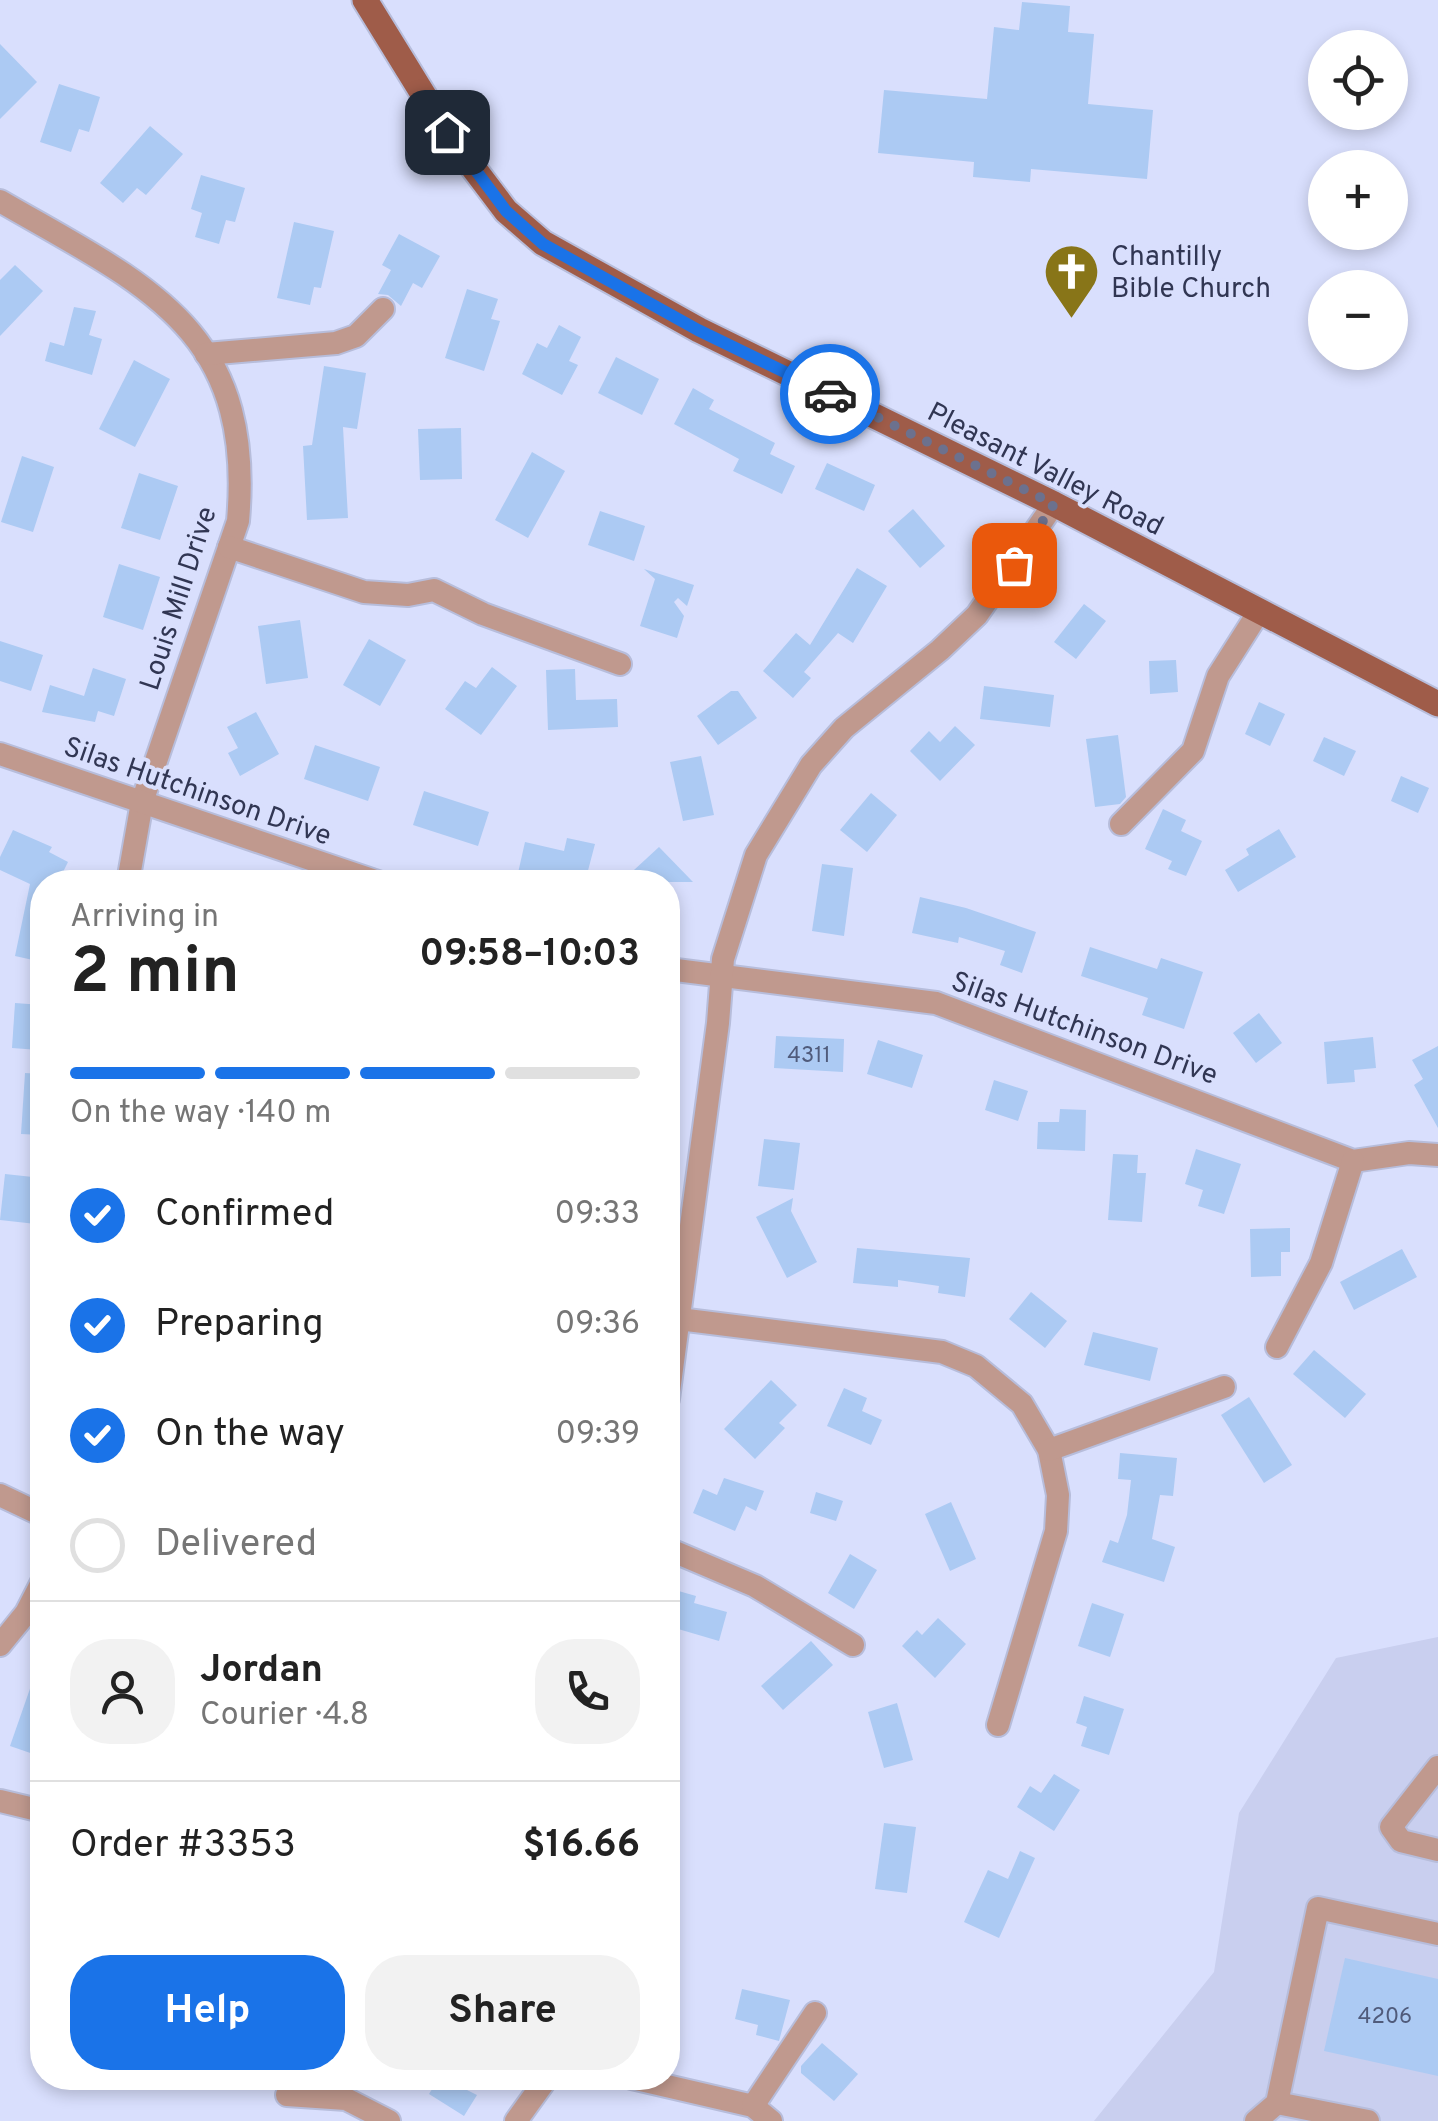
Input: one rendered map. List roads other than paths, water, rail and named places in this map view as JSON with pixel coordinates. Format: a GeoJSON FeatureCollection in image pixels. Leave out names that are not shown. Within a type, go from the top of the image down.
{"type":"FeatureCollection","features":[{"type":"Feature","properties":{"kind":"main road","name":"Pleasant Valley Road"},"geometry":{"type":"LineString","coordinates":[[365,0],[447,132],[506,211],[543,244],[698,330],[1054,504],[1438,704]]}},
{"type":"Feature","properties":{"kind":"street","name":"Louis Mill Drive"},"geometry":{"type":"LineString","coordinates":[[0,201],[160,297],[190,329],[222,380],[238,439],[238,522],[142,802],[130,870]]}},
{"type":"Feature","properties":{"kind":"street"},"geometry":{"type":"LineString","coordinates":[[206,354],[336,343],[356,336],[383,308]]}},
{"type":"Feature","properties":{"kind":"street"},"geometry":{"type":"LineString","coordinates":[[680,1310],[718,1023],[720,976],[756,855],[811,765],[844,728],[940,650],[976,615],[1054,504]]}},
{"type":"Feature","properties":{"kind":"street"},"geometry":{"type":"LineString","coordinates":[[229,547],[364,592],[408,595],[434,590],[498,620],[620,664]]}},
{"type":"Feature","properties":{"kind":"street"},"geometry":{"type":"LineString","coordinates":[[1121,824],[1193,751],[1218,676],[1260,610]]}},
{"type":"Feature","properties":{"kind":"street","name":"Silas Hutchinson Drive"},"geometry":{"type":"LineString","coordinates":[[0,754],[343,870]]}},
{"type":"Feature","properties":{"kind":"street","name":"Silas Hutchinson Drive"},"geometry":{"type":"LineString","coordinates":[[680,971],[936,1004],[1353,1161]]}},
{"type":"Feature","properties":{"kind":"street"},"geometry":{"type":"LineString","coordinates":[[1277,1348],[1320,1263],[1353,1161],[1409,1153],[1438,1156]]}},
{"type":"Feature","properties":{"kind":"street"},"geometry":{"type":"LineString","coordinates":[[680,1318],[942,1352],[976,1366],[1002,1384],[1029,1414],[1050,1450],[1058,1495],[1056,1531],[998,1724]]}},
{"type":"Feature","properties":{"kind":"street"},"geometry":{"type":"LineString","coordinates":[[1050,1450],[1224,1386]]}},
{"type":"Feature","properties":{"kind":"street"},"geometry":{"type":"LineString","coordinates":[[0,1496],[30,1510]]}},
{"type":"Feature","properties":{"kind":"street"},"geometry":{"type":"LineString","coordinates":[[680,1554],[755,1586],[853,1644]]}},
{"type":"Feature","properties":{"kind":"street"},"geometry":{"type":"LineString","coordinates":[[0,1645],[30,1605]]}},
{"type":"Feature","properties":{"kind":"street"},"geometry":{"type":"LineString","coordinates":[[1438,1767],[1391,1827],[1401,1841],[1438,1850]]}},
{"type":"Feature","properties":{"kind":"street"},"geometry":{"type":"LineString","coordinates":[[0,1801],[30,1808]]}},
{"type":"Feature","properties":{"kind":"street"},"geometry":{"type":"LineString","coordinates":[[1256,2121],[1277,2103],[1318,1908],[1438,1934]]}},
{"type":"Feature","properties":{"kind":"street"},"geometry":{"type":"LineString","coordinates":[[675,2090],[762,2114],[815,2013]]}},
{"type":"Feature","properties":{"kind":"street"},"geometry":{"type":"LineString","coordinates":[[516,2121],[538,2090]]}},
{"type":"Feature","properties":{"kind":"street"},"geometry":{"type":"LineString","coordinates":[[288,2095],[346,2099],[390,2121]]}},
{"type":"Feature","properties":{"kind":"street"},"geometry":{"type":"LineString","coordinates":[[1277,2103],[1368,2121]]}},
{"type":"Feature","properties":{"kind":"place","name":"Chantilly Bible Church"},"geometry":{"type":"Point","coordinates":[1072,320]}}]}
